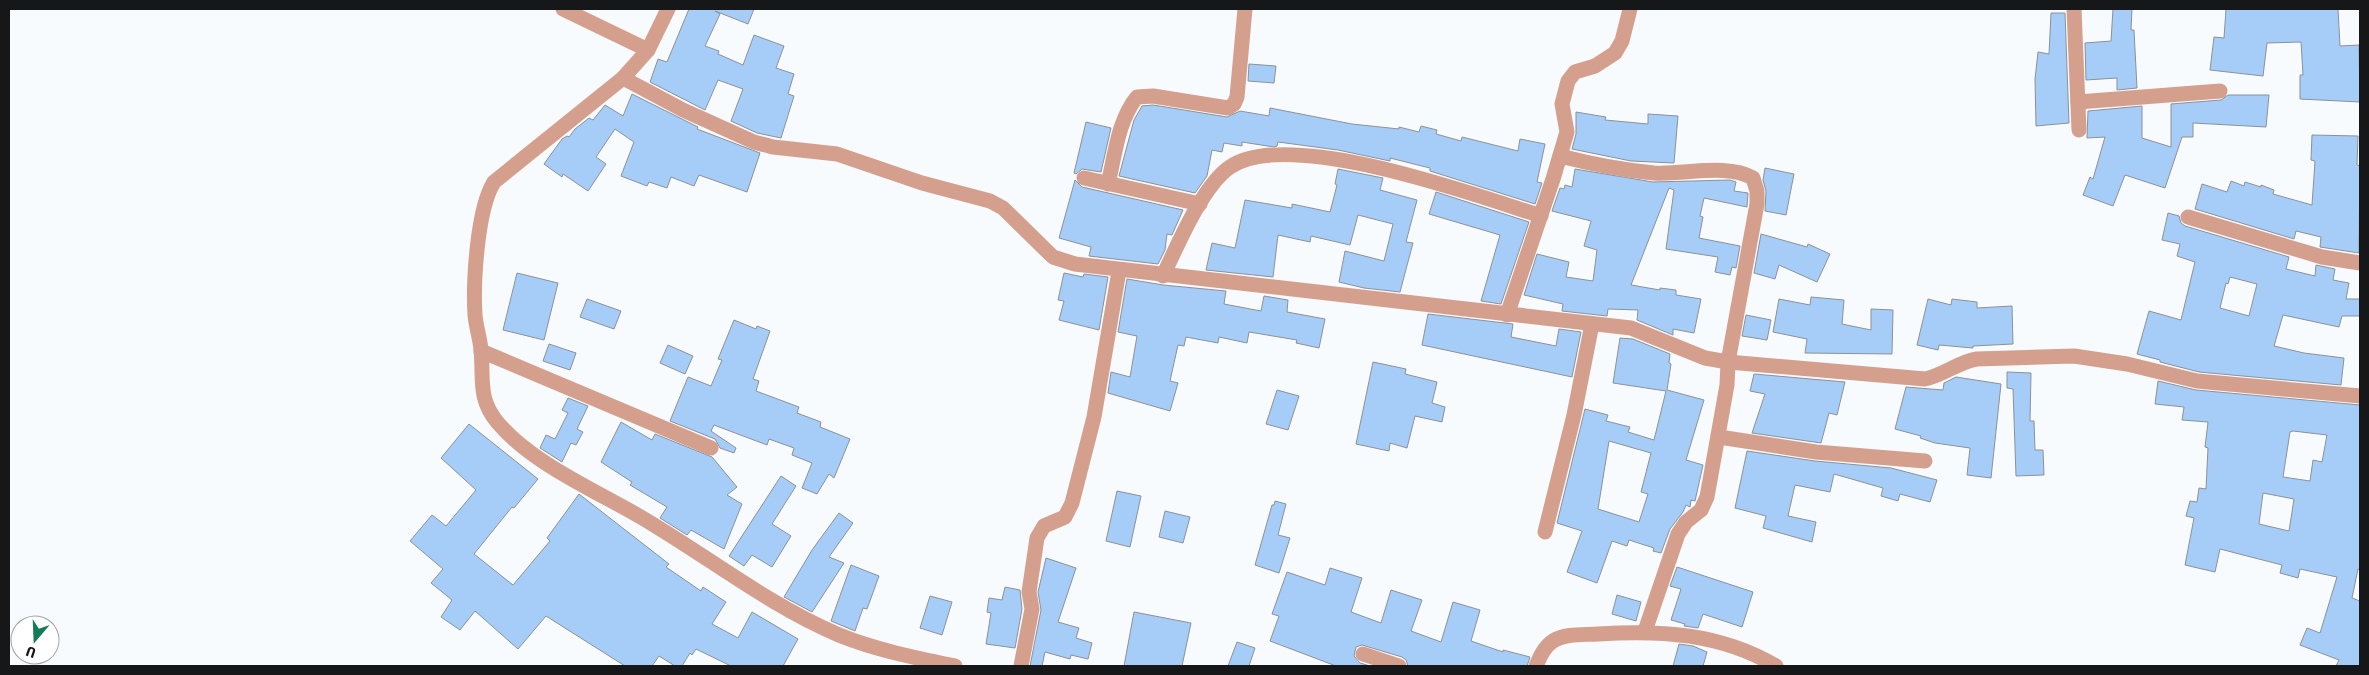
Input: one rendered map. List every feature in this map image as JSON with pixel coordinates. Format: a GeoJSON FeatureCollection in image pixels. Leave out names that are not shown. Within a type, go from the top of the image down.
{"type":"FeatureCollection","features":[{"type":"Feature","properties":{"kind":"street"},"geometry":{"type":"LineString","coordinates":[[563,9],[648,50]]}},
{"type":"Feature","properties":{"kind":"street"},"geometry":{"type":"LineString","coordinates":[[668,9],[648,50],[623,78],[500,178],[490,189],[485,205],[476,266],[475,315],[481,351],[481,385],[488,407],[498,422],[529,452],[653,524],[793,612],[839,635],[886,651],[955,666]]}},
{"type":"Feature","properties":{"kind":"street"},"geometry":{"type":"LineString","coordinates":[[1108,184],[1124,118],[1137,97],[1153,96],[1228,108],[1234,104],[1237,97],[1245,9]]}},
{"type":"Feature","properties":{"kind":"street"},"geometry":{"type":"LineString","coordinates":[[1507,315],[1560,156],[1566,132],[1562,104],[1570,77],[1576,72],[1595,66],[1615,53],[1622,41],[1630,9]]}},
{"type":"Feature","properties":{"kind":"street"},"geometry":{"type":"LineString","coordinates":[[2074,9],[2079,130]]}},
{"type":"Feature","properties":{"kind":"street"},"geometry":{"type":"LineString","coordinates":[[623,78],[683,110],[754,142],[773,147],[836,154],[922,183],[990,201],[1003,208],[1053,257],[1075,264],[1163,276],[1454,306],[1507,315],[1642,331],[1695,356],[1728,362],[1925,379],[1977,359],[2074,356],[2127,364],[2197,381],[2360,396]]}},
{"type":"Feature","properties":{"kind":"street"},"geometry":{"type":"LineString","coordinates":[[2078,102],[2220,91]]}},
{"type":"Feature","properties":{"kind":"street"},"geometry":{"type":"LineString","coordinates":[[1163,276],[1200,204],[1229,167],[1260,155],[1325,158],[1370,166],[1541,216]]}},
{"type":"Feature","properties":{"kind":"street"},"geometry":{"type":"LineString","coordinates":[[1560,156],[1624,170],[1657,173],[1739,172],[1753,178],[1757,191],[1757,204],[1728,362],[1727,385],[1719,437],[1705,504],[1701,510],[1686,522],[1678,534],[1646,631]]}},
{"type":"Feature","properties":{"kind":"street"},"geometry":{"type":"LineString","coordinates":[[1084,178],[1200,204]]}},
{"type":"Feature","properties":{"kind":"street"},"geometry":{"type":"LineString","coordinates":[[2188,217],[2322,258],[2360,264]]}},
{"type":"Feature","properties":{"kind":"street"},"geometry":{"type":"LineString","coordinates":[[1021,666],[1032,609],[1028,592],[1037,538],[1044,526],[1065,517],[1072,503],[1094,417],[1119,270]]}},
{"type":"Feature","properties":{"kind":"street"},"geometry":{"type":"LineString","coordinates":[[1545,532],[1574,415],[1592,324]]}},
{"type":"Feature","properties":{"kind":"street"},"geometry":{"type":"LineString","coordinates":[[481,351],[711,448]]}},
{"type":"Feature","properties":{"kind":"street"},"geometry":{"type":"LineString","coordinates":[[1719,437],[1816,452],[1925,461]]}},
{"type":"Feature","properties":{"kind":"street"},"geometry":{"type":"LineString","coordinates":[[1536,666],[1547,645],[1563,636],[1646,631],[1668,632],[1713,641],[1755,656],[1776,666]]}},
{"type":"Feature","properties":{"kind":"street"},"geometry":{"type":"LineString","coordinates":[[1363,654],[1399,666]]}},
{"type":"Feature","properties":{"kind":"building"},"geometry":{"type":"Polygon","coordinates":[[[689,9],[754,9],[748,24],[715,11],[720,14],[705,46],[719,51],[718,54],[743,65],[754,35],[784,46],[776,68],[794,74],[788,94],[794,96],[781,138],[757,133],[731,121],[743,89],[718,80],[705,110],[650,82],[658,59],[667,62],[689,9]]]}},
{"type":"Feature","properties":{"kind":"building"},"geometry":{"type":"Polygon","coordinates":[[[2113,9],[2132,9],[2131,30],[2134,30],[2137,88],[2117,90],[2117,78],[2086,80],[2085,43],[2111,41],[2113,9]]]}},
{"type":"Feature","properties":{"kind":"building"},"geometry":{"type":"Polygon","coordinates":[[[2226,9],[2338,9],[2340,46],[2359,45],[2360,102],[2300,99],[2300,75],[2303,75],[2301,42],[2267,43],[2263,76],[2210,70],[2214,37],[2224,38],[2226,9]]]}},
{"type":"Feature","properties":{"kind":"building"},"geometry":{"type":"Polygon","coordinates":[[[2051,13],[2065,13],[2069,123],[2036,126],[2035,79],[2038,52],[2049,54],[2051,13]]]}},
{"type":"Feature","properties":{"kind":"building"},"geometry":{"type":"Polygon","coordinates":[[[1249,64],[1276,66],[1274,83],[1248,81],[1249,64]]]}},
{"type":"Feature","properties":{"kind":"building"},"geometry":{"type":"Polygon","coordinates":[[[632,94],[698,127],[697,129],[760,153],[747,192],[699,175],[694,186],[671,177],[667,188],[649,182],[647,186],[621,176],[634,142],[615,129],[596,157],[606,164],[588,191],[563,174],[562,177],[544,164],[562,139],[567,136],[569,137],[575,129],[589,118],[593,120],[605,105],[623,116],[632,94]]]}},
{"type":"Feature","properties":{"kind":"building"},"geometry":{"type":"Polygon","coordinates":[[[2228,95],[2269,95],[2266,127],[2193,123],[2193,137],[2182,137],[2165,188],[2125,175],[2113,206],[2083,195],[2090,177],[2093,179],[2105,137],[2087,138],[2088,111],[2142,106],[2142,138],[2171,147],[2171,104],[2221,100],[2228,95]]]}},
{"type":"Feature","properties":{"kind":"building"},"geometry":{"type":"Polygon","coordinates":[[[1153,105],[1227,117],[1240,111],[1269,116],[1270,108],[1352,124],[1399,129],[1399,127],[1419,132],[1421,126],[1437,130],[1436,134],[1461,141],[1462,137],[1518,151],[1520,139],[1545,144],[1537,182],[1542,183],[1535,204],[1430,171],[1430,168],[1390,158],[1390,161],[1338,150],[1278,142],[1277,146],[1274,147],[1242,142],[1242,146],[1224,143],[1222,152],[1212,150],[1207,176],[1195,193],[1119,176],[1134,120],[1142,106],[1153,105]]]}},
{"type":"Feature","properties":{"kind":"building"},"geometry":{"type":"Polygon","coordinates":[[[1576,112],[1606,117],[1605,120],[1648,124],[1648,114],[1678,116],[1674,163],[1631,161],[1572,149],[1576,134],[1576,112]]]}},
{"type":"Feature","properties":{"kind":"building"},"geometry":{"type":"Polygon","coordinates":[[[1086,122],[1111,128],[1101,172],[1082,169],[1076,174],[1074,173],[1086,122]]]}},
{"type":"Feature","properties":{"kind":"building"},"geometry":{"type":"Polygon","coordinates":[[[2312,135],[2358,136],[2357,165],[2360,166],[2359,253],[2320,247],[2321,237],[2296,231],[2294,239],[2195,209],[2202,184],[2227,192],[2231,181],[2244,186],[2245,182],[2261,187],[2261,185],[2274,190],[2273,194],[2312,205],[2315,161],[2311,160],[2312,135]]]}},
{"type":"Feature","properties":{"kind":"building"},"geometry":{"type":"Polygon","coordinates":[[[1765,168],[1794,174],[1786,215],[1765,211],[1766,191],[1763,180],[1765,168]]]}},
{"type":"Feature","properties":{"kind":"building"},"geometry":{"type":"Polygon","coordinates":[[[1338,169],[1383,178],[1380,190],[1417,200],[1406,242],[1413,243],[1400,292],[1364,288],[1339,282],[1345,251],[1384,261],[1393,224],[1358,215],[1350,245],[1311,236],[1310,242],[1278,235],[1273,277],[1206,270],[1212,243],[1235,248],[1245,200],[1292,208],[1292,204],[1330,212],[1337,185],[1335,184],[1338,169]]]}},
{"type":"Feature","properties":{"kind":"building"},"geometry":{"type":"Polygon","coordinates":[[[1575,169],[1653,182],[1730,180],[1736,182],[1734,191],[1748,193],[1747,207],[1704,198],[1700,216],[1703,217],[1699,238],[1740,246],[1736,268],[1732,267],[1730,275],[1715,272],[1718,257],[1666,249],[1674,190],[1669,188],[1631,285],[1660,290],[1660,288],[1676,290],[1676,295],[1701,299],[1694,333],[1673,329],[1673,335],[1637,320],[1638,310],[1608,309],[1607,316],[1562,311],[1563,304],[1524,295],[1537,254],[1569,262],[1566,277],[1593,281],[1597,250],[1584,246],[1591,221],[1552,211],[1560,188],[1564,189],[1565,185],[1572,187],[1575,169]]]}},
{"type":"Feature","properties":{"kind":"building"},"geometry":{"type":"Polygon","coordinates":[[[1075,180],[1082,187],[1183,210],[1172,235],[1167,234],[1165,250],[1158,264],[1089,256],[1091,247],[1059,238],[1075,180]]]}},
{"type":"Feature","properties":{"kind":"building"},"geometry":{"type":"Polygon","coordinates":[[[1436,192],[1529,222],[1501,304],[1481,301],[1500,235],[1429,214],[1436,192]]]}},
{"type":"Feature","properties":{"kind":"building"},"geometry":{"type":"Polygon","coordinates":[[[2168,213],[2179,216],[2181,223],[2185,226],[2289,257],[2286,269],[2315,276],[2316,265],[2335,269],[2333,280],[2349,283],[2346,299],[2360,299],[2360,316],[2342,316],[2339,327],[2283,315],[2274,346],[2304,353],[2344,358],[2341,385],[2199,372],[2137,354],[2149,311],[2181,320],[2195,262],[2177,256],[2180,244],[2162,240],[2168,213]],[[2230,277],[2228,284],[2226,283],[2220,308],[2249,316],[2257,284],[2230,277]]]}},
{"type":"Feature","properties":{"kind":"building"},"geometry":{"type":"Polygon","coordinates":[[[1761,234],[1807,247],[1808,244],[1830,254],[1817,282],[1779,265],[1775,279],[1754,273],[1761,234]]]}},
{"type":"Feature","properties":{"kind":"building"},"geometry":{"type":"Polygon","coordinates":[[[517,273],[558,283],[544,340],[503,330],[517,273]]]}},
{"type":"Feature","properties":{"kind":"building"},"geometry":{"type":"Polygon","coordinates":[[[1064,273],[1083,277],[1084,274],[1108,277],[1099,330],[1059,320],[1064,301],[1058,300],[1064,273]]]}},
{"type":"Feature","properties":{"kind":"building"},"geometry":{"type":"Polygon","coordinates":[[[1127,279],[1163,285],[1226,291],[1224,304],[1261,311],[1264,296],[1288,300],[1287,312],[1325,319],[1319,348],[1296,343],[1297,340],[1249,332],[1247,343],[1219,337],[1218,343],[1186,337],[1184,346],[1178,345],[1170,381],[1178,383],[1170,411],[1108,393],[1111,372],[1130,377],[1137,336],[1118,332],[1127,279]]]}},
{"type":"Feature","properties":{"kind":"building"},"geometry":{"type":"Polygon","coordinates":[[[1811,297],[1844,300],[1842,324],[1871,330],[1871,309],[1893,310],[1892,354],[1805,353],[1807,339],[1773,332],[1779,299],[1810,305],[1811,297]]]}},
{"type":"Feature","properties":{"kind":"building"},"geometry":{"type":"Polygon","coordinates":[[[587,299],[621,311],[614,329],[580,317],[587,299]]]}},
{"type":"Feature","properties":{"kind":"building"},"geometry":{"type":"Polygon","coordinates":[[[1928,299],[1951,305],[1952,299],[1977,302],[1977,308],[2012,306],[2013,344],[1973,346],[1973,348],[1939,345],[1938,350],[1917,345],[1928,299]]]}},
{"type":"Feature","properties":{"kind":"building"},"geometry":{"type":"Polygon","coordinates":[[[1428,314],[1513,324],[1511,337],[1556,346],[1559,329],[1581,332],[1572,377],[1422,345],[1428,314]]]}},
{"type":"Feature","properties":{"kind":"building"},"geometry":{"type":"Polygon","coordinates":[[[1746,315],[1771,320],[1767,340],[1742,336],[1746,315]]]}},
{"type":"Feature","properties":{"kind":"building"},"geometry":{"type":"Polygon","coordinates":[[[734,320],[756,329],[757,326],[770,331],[753,379],[759,381],[756,391],[799,407],[797,413],[821,422],[820,427],[850,439],[834,478],[829,474],[817,494],[802,488],[812,463],[792,455],[794,448],[769,439],[767,445],[714,425],[711,431],[736,448],[734,453],[720,448],[715,439],[670,421],[688,377],[711,386],[722,360],[718,359],[734,320]]]}},
{"type":"Feature","properties":{"kind":"building"},"geometry":{"type":"Polygon","coordinates":[[[1620,338],[1633,339],[1670,354],[1669,363],[1671,364],[1667,390],[1704,400],[1686,460],[1703,465],[1695,501],[1691,500],[1690,507],[1686,505],[1670,529],[1661,553],[1653,551],[1654,548],[1629,540],[1627,546],[1612,541],[1597,583],[1567,572],[1582,531],[1557,523],[1585,409],[1608,415],[1606,421],[1630,427],[1628,432],[1654,440],[1666,391],[1613,383],[1620,338]],[[1609,441],[1598,509],[1639,522],[1648,494],[1641,492],[1651,453],[1609,441]]]}},
{"type":"Feature","properties":{"kind":"building"},"geometry":{"type":"Polygon","coordinates":[[[549,344],[576,353],[570,370],[543,361],[549,344]]]}},
{"type":"Feature","properties":{"kind":"building"},"geometry":{"type":"Polygon","coordinates":[[[668,345],[693,356],[685,374],[660,363],[668,345]]]}},
{"type":"Feature","properties":{"kind":"building"},"geometry":{"type":"Polygon","coordinates":[[[1373,362],[1406,369],[1405,374],[1437,382],[1432,403],[1445,407],[1442,422],[1415,416],[1407,448],[1390,443],[1389,451],[1356,444],[1373,362]]]}},
{"type":"Feature","properties":{"kind":"building"},"geometry":{"type":"Polygon","coordinates":[[[2007,372],[2031,373],[2030,421],[2034,421],[2035,450],[2043,450],[2044,475],[2016,476],[2013,389],[2007,388],[2007,372]]]}},
{"type":"Feature","properties":{"kind":"building"},"geometry":{"type":"Polygon","coordinates":[[[1754,374],[1845,382],[1837,415],[1829,413],[1821,443],[1752,433],[1765,394],[1750,391],[1754,374]]]}},
{"type":"Feature","properties":{"kind":"building"},"geometry":{"type":"Polygon","coordinates":[[[1956,377],[2001,384],[1991,478],[1967,475],[1970,448],[1935,443],[1920,438],[1921,436],[1895,429],[1906,387],[1943,390],[1944,383],[1956,377]]]}},
{"type":"Feature","properties":{"kind":"building"},"geometry":{"type":"Polygon","coordinates":[[[2158,381],[2196,390],[2360,405],[2360,570],[2358,569],[2352,598],[2360,601],[2360,666],[2336,666],[2339,660],[2300,645],[2307,628],[2320,633],[2337,577],[2300,569],[2298,578],[2280,573],[2282,565],[2220,549],[2215,572],[2185,565],[2194,518],[2186,516],[2190,501],[2197,502],[2199,488],[2206,489],[2208,448],[2205,447],[2208,422],[2182,420],[2184,407],[2155,404],[2158,381]],[[2290,432],[2283,477],[2310,481],[2313,460],[2322,462],[2327,435],[2290,432]],[[2263,493],[2259,524],[2289,531],[2294,499],[2263,493]]]}},
{"type":"Feature","properties":{"kind":"building"},"geometry":{"type":"Polygon","coordinates":[[[1277,390],[1299,396],[1288,430],[1266,424],[1277,390]]]}},
{"type":"Feature","properties":{"kind":"building"},"geometry":{"type":"Polygon","coordinates":[[[568,398],[588,406],[577,429],[583,432],[576,445],[571,443],[562,462],[540,448],[546,435],[555,439],[568,413],[562,410],[568,398]]]}},
{"type":"Feature","properties":{"kind":"building"},"geometry":{"type":"Polygon","coordinates":[[[621,422],[652,440],[655,434],[712,457],[737,487],[727,495],[742,504],[724,549],[691,530],[687,535],[660,518],[667,507],[630,485],[632,482],[601,462],[621,422]]]}},
{"type":"Feature","properties":{"kind":"building"},"geometry":{"type":"Polygon","coordinates":[[[469,424],[538,479],[514,508],[512,507],[474,554],[513,585],[550,541],[547,538],[579,494],[669,564],[666,567],[701,591],[703,587],[726,602],[712,624],[738,638],[752,612],[798,639],[783,666],[731,666],[696,649],[692,655],[690,653],[682,666],[675,666],[659,656],[652,666],[625,666],[546,616],[518,649],[475,611],[460,630],[441,617],[452,600],[431,583],[443,569],[410,541],[432,515],[446,526],[476,490],[441,458],[469,424]]]}},
{"type":"Feature","properties":{"kind":"building"},"geometry":{"type":"Polygon","coordinates":[[[1747,451],[1815,461],[1891,468],[1937,480],[1930,502],[1900,494],[1898,501],[1881,496],[1883,488],[1834,474],[1830,492],[1795,485],[1788,516],[1816,522],[1812,542],[1763,528],[1766,516],[1735,508],[1747,451]]]}},
{"type":"Feature","properties":{"kind":"building"},"geometry":{"type":"Polygon","coordinates":[[[781,476],[796,486],[772,524],[791,536],[772,567],[752,555],[744,566],[729,556],[781,476]]]}},
{"type":"Feature","properties":{"kind":"building"},"geometry":{"type":"Polygon","coordinates":[[[1117,491],[1141,496],[1130,547],[1106,541],[1117,491]]]}},
{"type":"Feature","properties":{"kind":"building"},"geometry":{"type":"Polygon","coordinates":[[[1275,501],[1286,504],[1278,535],[1290,538],[1279,573],[1255,565],[1272,505],[1274,505],[1275,501]]]}},
{"type":"Feature","properties":{"kind":"building"},"geometry":{"type":"Polygon","coordinates":[[[1165,511],[1190,517],[1183,543],[1159,537],[1165,511]]]}},
{"type":"Feature","properties":{"kind":"building"},"geometry":{"type":"Polygon","coordinates":[[[839,513],[853,523],[829,557],[844,563],[812,612],[784,597],[812,550],[839,513]]]}},
{"type":"Feature","properties":{"kind":"building"},"geometry":{"type":"Polygon","coordinates":[[[1046,558],[1076,568],[1058,622],[1079,628],[1076,638],[1092,643],[1088,659],[1071,655],[1070,659],[1045,652],[1042,666],[1030,666],[1041,610],[1038,592],[1046,558]]]}},
{"type":"Feature","properties":{"kind":"building"},"geometry":{"type":"Polygon","coordinates":[[[851,565],[879,576],[867,609],[863,608],[855,631],[831,621],[851,565]]]}},
{"type":"Feature","properties":{"kind":"building"},"geometry":{"type":"Polygon","coordinates":[[[1677,567],[1753,592],[1742,627],[1703,614],[1698,628],[1684,626],[1685,624],[1671,620],[1681,589],[1670,586],[1677,567]]]}},
{"type":"Feature","properties":{"kind":"building"},"geometry":{"type":"Polygon","coordinates":[[[1330,568],[1362,578],[1351,612],[1381,623],[1391,590],[1422,600],[1411,631],[1441,642],[1453,602],[1480,610],[1471,641],[1503,652],[1503,650],[1530,657],[1527,666],[1408,666],[1406,660],[1402,657],[1362,645],[1356,647],[1354,656],[1360,663],[1370,666],[1336,666],[1270,641],[1279,616],[1272,614],[1287,572],[1325,585],[1330,568]]]}},
{"type":"Feature","properties":{"kind":"building"},"geometry":{"type":"Polygon","coordinates":[[[1005,587],[1020,590],[1022,609],[1015,648],[986,644],[991,613],[987,612],[989,598],[1002,600],[1005,587]]]}},
{"type":"Feature","properties":{"kind":"building"},"geometry":{"type":"Polygon","coordinates":[[[1617,595],[1641,602],[1636,621],[1612,614],[1617,595]]]}},
{"type":"Feature","properties":{"kind":"building"},"geometry":{"type":"Polygon","coordinates":[[[930,596],[952,602],[942,635],[920,628],[930,596]]]}},
{"type":"Feature","properties":{"kind":"building"},"geometry":{"type":"Polygon","coordinates":[[[1134,612],[1191,623],[1182,666],[1124,666],[1134,612]]]}},
{"type":"Feature","properties":{"kind":"building"},"geometry":{"type":"Polygon","coordinates":[[[1237,642],[1255,648],[1249,666],[1228,666],[1237,642]]]}},
{"type":"Feature","properties":{"kind":"building"},"geometry":{"type":"Polygon","coordinates":[[[1679,644],[1693,646],[1707,652],[1703,666],[1673,666],[1679,644]]]}}]}
